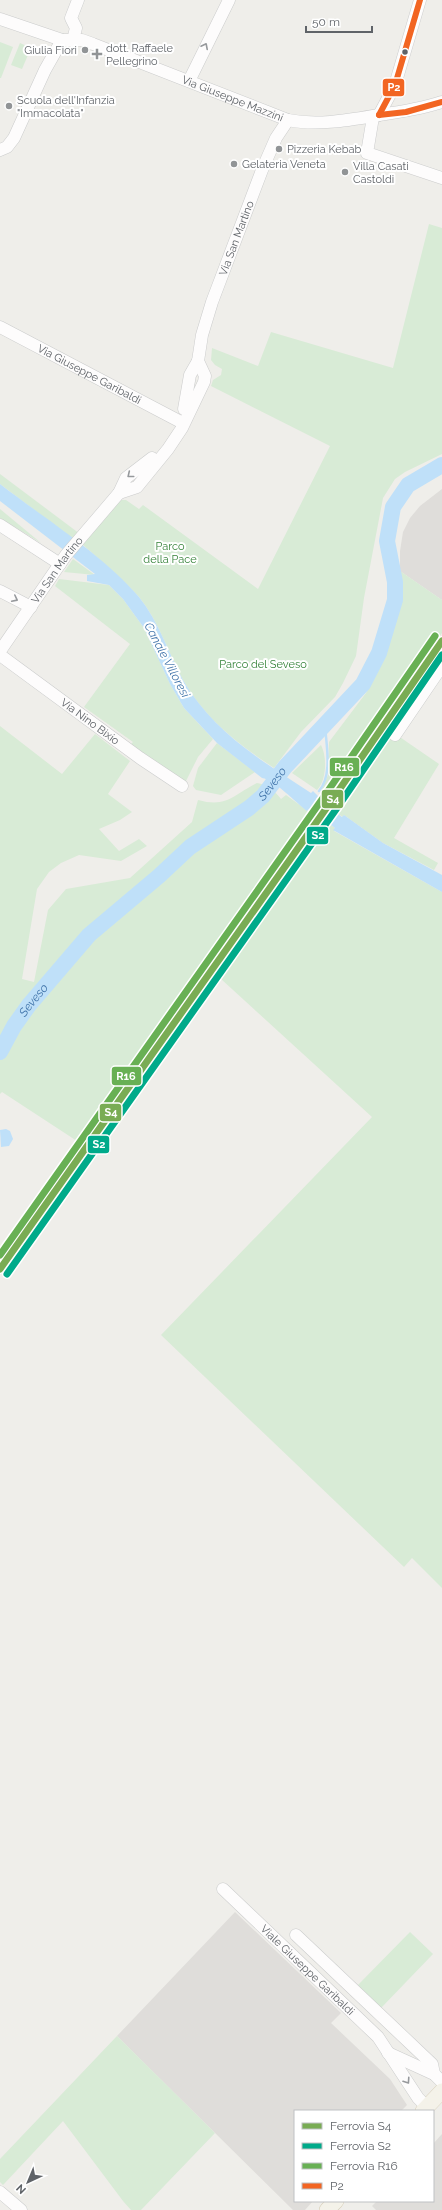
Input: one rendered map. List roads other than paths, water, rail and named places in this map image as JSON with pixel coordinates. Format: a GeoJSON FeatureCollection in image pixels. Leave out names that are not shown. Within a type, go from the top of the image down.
{"type":"FeatureCollection","features":[{"type":"Feature","properties":{"kind":"main road"},"geometry":{"type":"LineString","coordinates":[[425,2109],[442,2091]]}},
{"type":"Feature","properties":{"kind":"main road"},"geometry":{"type":"LineString","coordinates":[[327,2210],[335,2202]]}},
{"type":"Feature","properties":{"kind":"street"},"geometry":{"type":"LineString","coordinates":[[0,150],[7,147],[14,138],[45,70],[76,28],[71,18],[78,0]]}},
{"type":"Feature","properties":{"kind":"street"},"geometry":{"type":"LineString","coordinates":[[189,81],[229,0]]}},
{"type":"Feature","properties":{"kind":"street"},"geometry":{"type":"LineString","coordinates":[[420,0],[395,85],[376,116],[366,150],[367,153],[442,178]]}},
{"type":"Feature","properties":{"kind":"street","name":"Via Giuseppe Mazzini"},"geometry":{"type":"LineString","coordinates":[[0,19],[68,40],[92,44],[288,120],[303,123],[341,121],[406,112],[442,102]]}},
{"type":"Feature","properties":{"kind":"street","name":"Via San Martino"},"geometry":{"type":"LineString","coordinates":[[0,651],[63,560],[119,493],[128,476],[144,465],[154,455],[179,421],[187,401],[190,375],[198,361],[202,335],[212,302],[260,175],[276,138],[288,120]]}},
{"type":"Feature","properties":{"kind":"street","name":"Via Giuseppe Garibaldi"},"geometry":{"type":"LineString","coordinates":[[0,327],[179,421]]}},
{"type":"Feature","properties":{"kind":"street","name":"Via San Martino"},"geometry":{"type":"LineString","coordinates":[[119,493],[132,490],[139,485],[182,428],[205,379],[198,361]]}},
{"type":"Feature","properties":{"kind":"street"},"geometry":{"type":"LineString","coordinates":[[0,525],[63,560]]}},
{"type":"Feature","properties":{"kind":"street"},"geometry":{"type":"LineString","coordinates":[[0,591],[31,607]]}},
{"type":"Feature","properties":{"kind":"street","name":"Via Nino Bixio"},"geometry":{"type":"LineString","coordinates":[[0,655],[140,758],[182,786]]}},
{"type":"Feature","properties":{"kind":"street"},"geometry":{"type":"LineString","coordinates":[[395,735],[442,666]]}},
{"type":"Feature","properties":{"kind":"street","name":"Viale Giuseppe Garibaldi"},"geometry":{"type":"LineString","coordinates":[[223,1889],[378,2037],[425,2109]]}},
{"type":"Feature","properties":{"kind":"street","name":"Viale Giuseppe Garibaldi"},"geometry":{"type":"LineString","coordinates":[[296,1935],[432,2064],[438,2078]]}},
{"type":"Feature","properties":{"kind":"street","name":"Viale Giuseppe Garibaldi"},"geometry":{"type":"LineString","coordinates":[[388,2053],[438,2078]]}},
{"type":"Feature","properties":{"kind":"street"},"geometry":{"type":"LineString","coordinates":[[0,2193],[21,2210]]}},
{"type":"Feature","properties":{"kind":"water","name":"Canale Villoresi"},"geometry":{"type":"Polygon","coordinates":[[[0,484],[91,552],[124,581],[146,607],[163,637],[183,680],[195,698],[209,715],[240,744],[311,793],[313,791],[318,796],[316,799],[322,803],[314,813],[309,809],[307,811],[273,782],[262,778],[217,743],[184,708],[170,684],[144,628],[123,599],[109,585],[87,581],[87,575],[95,574],[0,501],[0,484]]]}},
{"type":"Feature","properties":{"kind":"water"},"geometry":{"type":"Polygon","coordinates":[[[335,812],[342,817],[344,815],[383,843],[442,875],[442,892],[333,830],[335,828],[327,822],[335,812]]]}},
{"type":"Feature","properties":{"kind":"water"},"geometry":{"type":"Polygon","coordinates":[[[6,1129],[10,1131],[13,1139],[9,1146],[1,1147],[0,1130],[6,1129]]]}},
{"type":"Feature","properties":{"kind":"waterway","name":"Seveso"},"geometry":{"type":"LineString","coordinates":[[0,1052],[14,1026],[29,1005],[89,935],[159,876],[190,847],[249,808],[263,796],[285,767],[363,684],[379,653],[395,600],[395,582],[387,541],[393,507],[408,485],[442,465]]}},
{"type":"Feature","properties":{"kind":"waterway"},"geometry":{"type":"LineString","coordinates":[[319,791],[326,777],[328,759],[325,725]]}},
{"type":"Feature","properties":{"kind":"rail line","name":"R16"},"geometry":{"type":"LineString","coordinates":[[0,1255],[323,798],[435,636]]}},
{"type":"Feature","properties":{"kind":"rail line","name":"S4"},"geometry":{"type":"LineString","coordinates":[[0,1269],[330,803],[442,641]]}},
{"type":"Feature","properties":{"kind":"rail line","name":"S2"},"geometry":{"type":"LineString","coordinates":[[7,1274],[337,808],[442,655]]}},
{"type":"Feature","properties":{"kind":"place","name":"Giulia Fiori"},"geometry":{"type":"Point","coordinates":[85,50]}},
{"type":"Feature","properties":{"kind":"place","name":"dott. Raffaele Pellegrino"},"geometry":{"type":"Point","coordinates":[97,54]}},
{"type":"Feature","properties":{"kind":"place","name":"Scuola dell'Infanzia \"Immacolata\""},"geometry":{"type":"Point","coordinates":[9,106]}},
{"type":"Feature","properties":{"kind":"place","name":"Pizzeria Kebab"},"geometry":{"type":"Point","coordinates":[279,149]}},
{"type":"Feature","properties":{"kind":"place","name":"Gelateria Veneta"},"geometry":{"type":"Point","coordinates":[234,164]}},
{"type":"Feature","properties":{"kind":"place","name":"Villa Casati Castoldi"},"geometry":{"type":"Point","coordinates":[345,172]}},
{"type":"Feature","properties":{"kind":"park label","name":"Parco della Pace"},"geometry":{"type":"Point","coordinates":[170,552]}},
{"type":"Feature","properties":{"kind":"park label","name":"Parco del Seveso"},"geometry":{"type":"Point","coordinates":[263,664]}}]}
